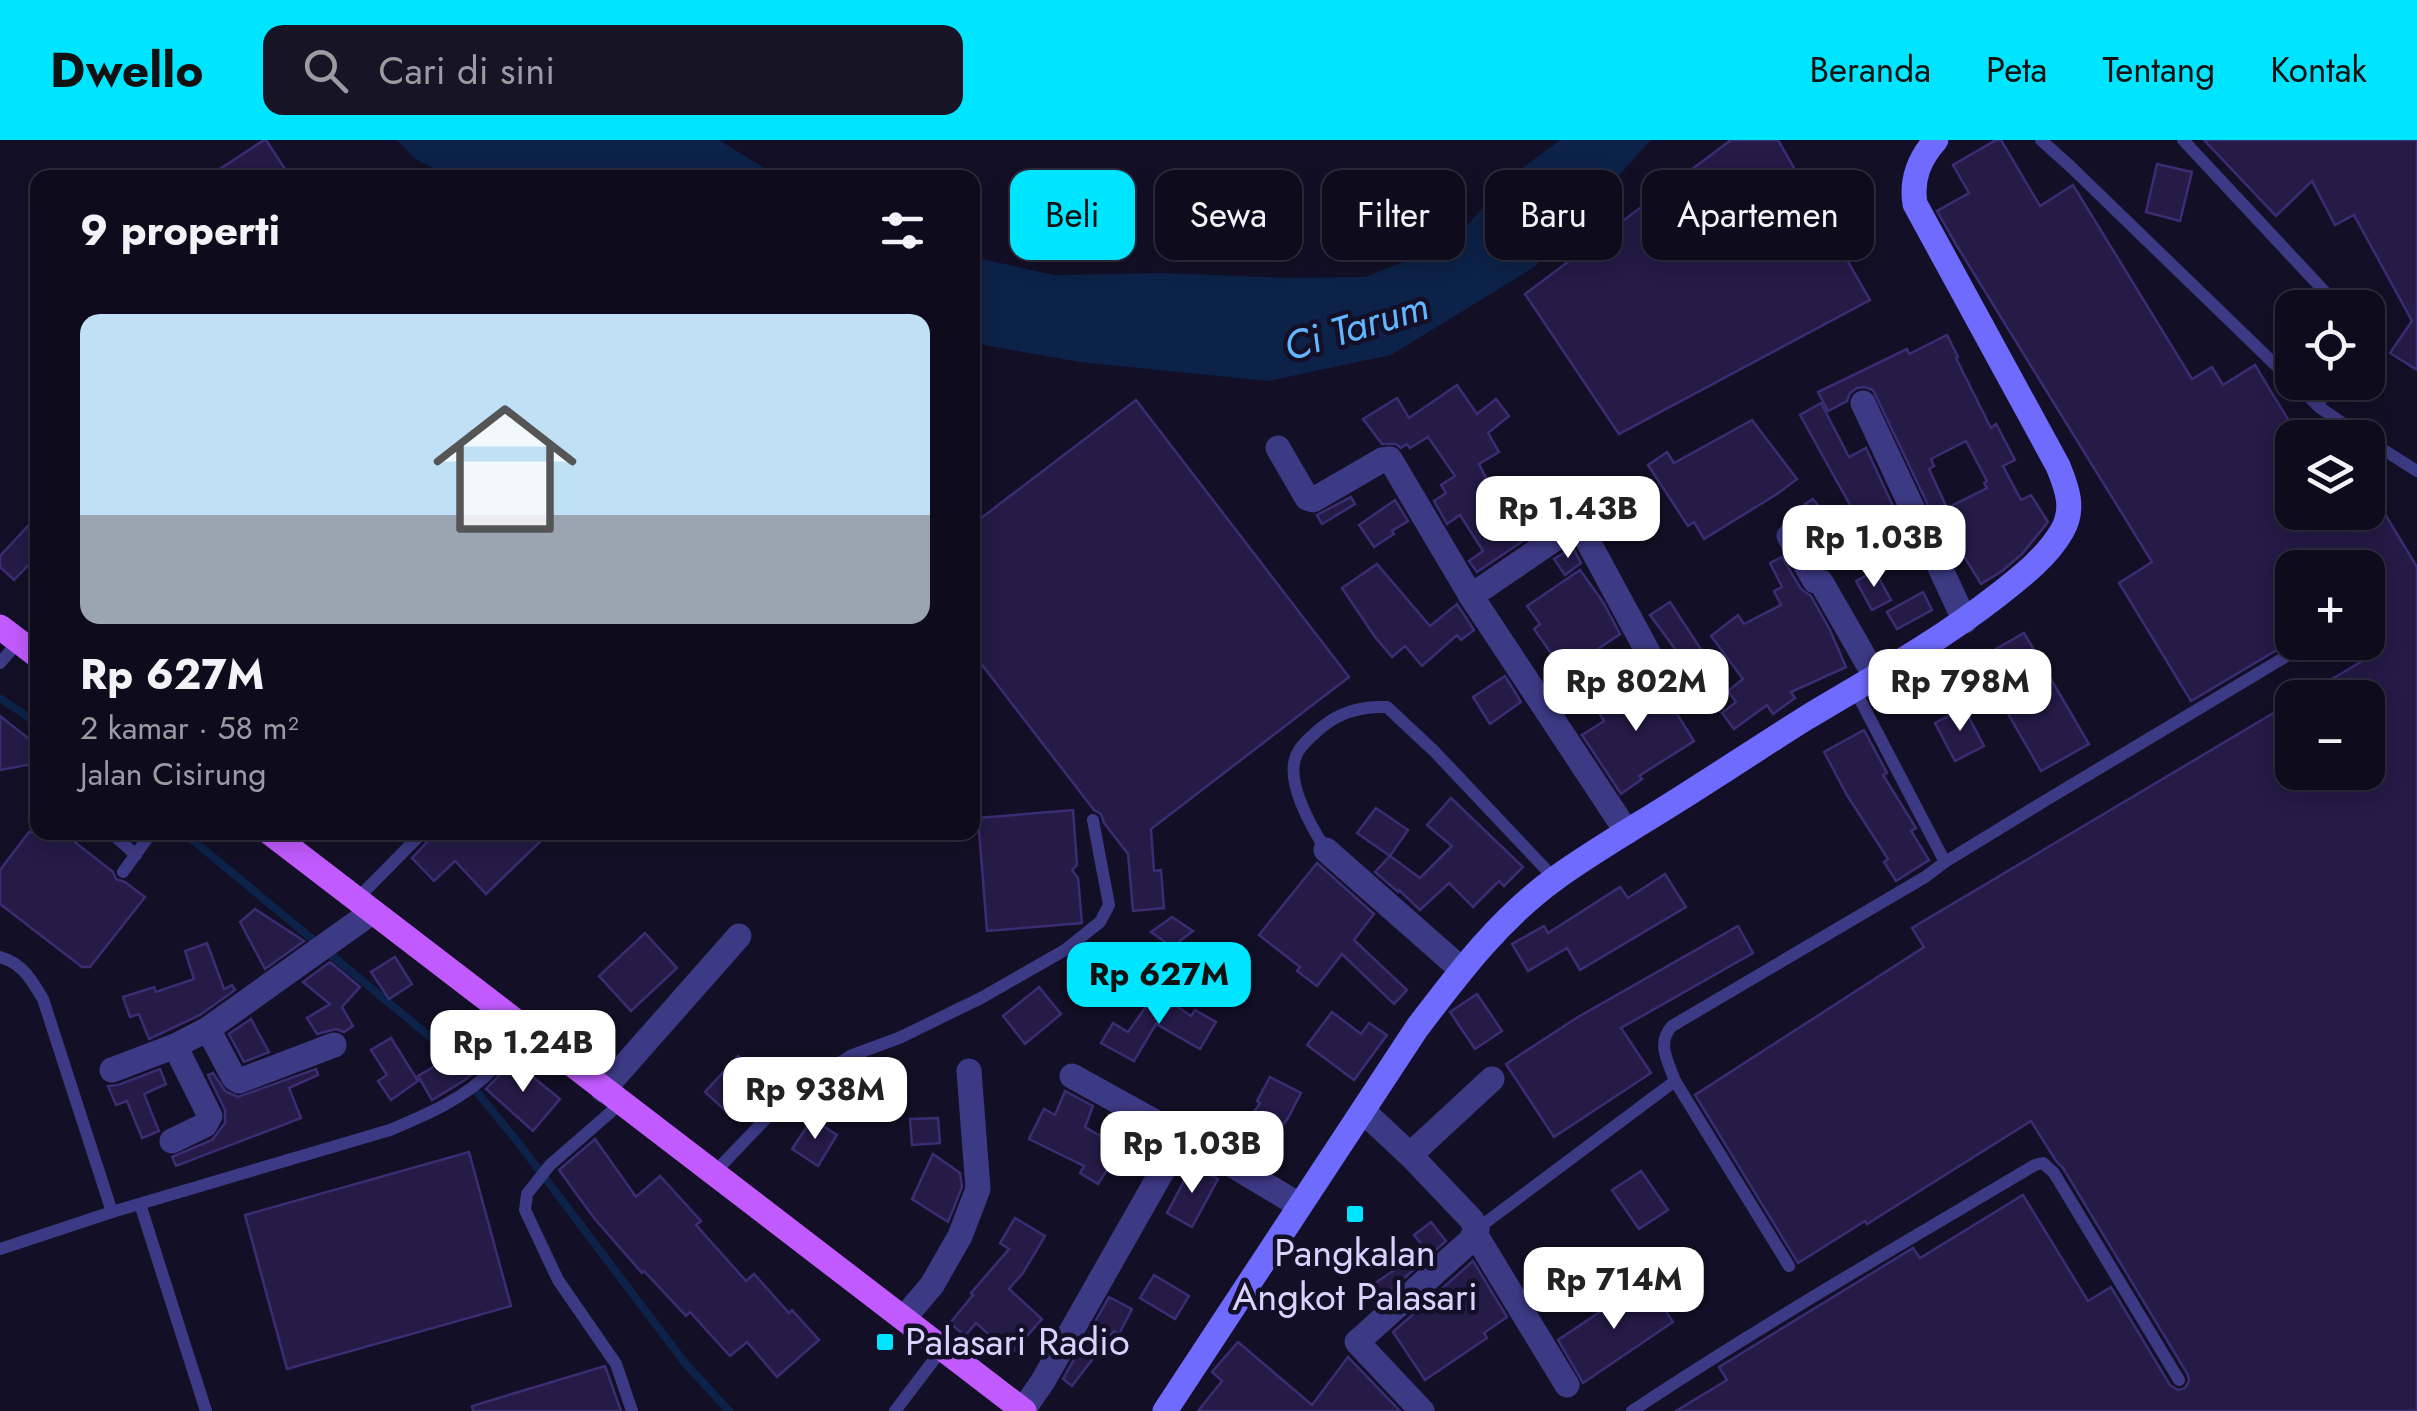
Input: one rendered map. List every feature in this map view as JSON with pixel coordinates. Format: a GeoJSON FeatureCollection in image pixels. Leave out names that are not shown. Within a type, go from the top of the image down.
{"type":"FeatureCollection","features":[{"type":"Feature","properties":{"kind":"main road"},"geometry":{"type":"LineString","coordinates":[[1165,1411],[1417,1028],[1462,969],[1528,900],[1627,832],[1965,621],[2018,580],[2064,528],[2070,504],[2058,466],[1914,204],[1912,189],[1917,169],[1936,140]]}},
{"type":"Feature","properties":{"kind":"main road"},"geometry":{"type":"LineString","coordinates":[[279,840],[1023,1410]]}},
{"type":"Feature","properties":{"kind":"street"},"geometry":{"type":"LineString","coordinates":[[1864,403],[1965,621]]}},
{"type":"Feature","properties":{"kind":"street"},"geometry":{"type":"LineString","coordinates":[[1278,448],[1307,498],[1313,500],[1390,459],[1459,579],[1627,832]]}},
{"type":"Feature","properties":{"kind":"street"},"geometry":{"type":"LineString","coordinates":[[1471,596],[1554,538],[1577,531],[1584,534],[1649,654]]}},
{"type":"Feature","properties":{"kind":"street"},"geometry":{"type":"LineString","coordinates":[[1789,536],[1815,581],[1821,582],[1865,683]]}},
{"type":"Feature","properties":{"kind":"street"},"geometry":{"type":"LineString","coordinates":[[1326,850],[1462,969]]}},
{"type":"Feature","properties":{"kind":"street"},"geometry":{"type":"LineString","coordinates":[[112,1070],[208,1029],[330,941],[364,906]]}},
{"type":"Feature","properties":{"kind":"street"},"geometry":{"type":"LineString","coordinates":[[612,1097],[738,936]]}},
{"type":"Feature","properties":{"kind":"street"},"geometry":{"type":"LineString","coordinates":[[208,1029],[239,1081],[334,1045]]}},
{"type":"Feature","properties":{"kind":"street"},"geometry":{"type":"LineString","coordinates":[[172,1141],[205,1126],[210,1116],[175,1046]]}},
{"type":"Feature","properties":{"kind":"street"},"geometry":{"type":"LineString","coordinates":[[904,1318],[932,1285],[948,1258],[978,1189],[970,1071]]}},
{"type":"Feature","properties":{"kind":"street"},"geometry":{"type":"LineString","coordinates":[[1072,1076],[1299,1206]]}},
{"type":"Feature","properties":{"kind":"street"},"geometry":{"type":"LineString","coordinates":[[1410,1154],[1492,1079]]}},
{"type":"Feature","properties":{"kind":"street"},"geometry":{"type":"LineString","coordinates":[[1364,1111],[1471,1219],[1566,1386]]}},
{"type":"Feature","properties":{"kind":"street"},"geometry":{"type":"LineString","coordinates":[[1023,1410],[1181,1138]]}},
{"type":"Feature","properties":{"kind":"street"},"geometry":{"type":"LineString","coordinates":[[1422,1411],[1357,1342],[1476,1232]]}},
{"type":"Feature","properties":{"kind":"lane"},"geometry":{"type":"LineString","coordinates":[[2041,140],[2275,364]]}},
{"type":"Feature","properties":{"kind":"lane"},"geometry":{"type":"LineString","coordinates":[[2183,140],[2323,290]]}},
{"type":"Feature","properties":{"kind":"lane"},"geometry":{"type":"LineString","coordinates":[[2312,400],[2339,420]]}},
{"type":"Feature","properties":{"kind":"lane"},"geometry":{"type":"LineString","coordinates":[[2320,407],[2322,400]]}},
{"type":"Feature","properties":{"kind":"lane"},"geometry":{"type":"LineString","coordinates":[[2385,451],[2417,471]]}},
{"type":"Feature","properties":{"kind":"lane"},"geometry":{"type":"LineString","coordinates":[[1789,1266],[1675,1081],[1663,1037],[1672,1026],[2280,660]]}},
{"type":"Feature","properties":{"kind":"lane"},"geometry":{"type":"LineString","coordinates":[[1865,683],[1945,862]]}},
{"type":"Feature","properties":{"kind":"lane"},"geometry":{"type":"LineString","coordinates":[[1326,850],[1309,822],[1298,792],[1293,775],[1296,755],[1328,722],[1354,708],[1387,706],[1434,750],[1555,879]]}},
{"type":"Feature","properties":{"kind":"lane"},"geometry":{"type":"LineString","coordinates":[[712,1174],[778,1106],[814,1079],[850,1056],[899,1038],[981,998],[1065,950],[1100,922],[1109,906],[1094,820]]}},
{"type":"Feature","properties":{"kind":"lane"},"geometry":{"type":"LineString","coordinates":[[119,840],[136,854]]}},
{"type":"Feature","properties":{"kind":"lane"},"geometry":{"type":"LineString","coordinates":[[123,872],[146,840]]}},
{"type":"Feature","properties":{"kind":"lane"},"geometry":{"type":"LineString","coordinates":[[364,906],[417,840]]}},
{"type":"Feature","properties":{"kind":"lane"},"geometry":{"type":"LineString","coordinates":[[0,957],[13,961],[28,974],[43,999],[112,1212]]}},
{"type":"Feature","properties":{"kind":"lane"},"geometry":{"type":"LineString","coordinates":[[0,1249],[390,1130],[424,1116],[466,1092],[495,1067],[523,1028]]}},
{"type":"Feature","properties":{"kind":"lane"},"geometry":{"type":"LineString","coordinates":[[1476,1232],[1675,1081]]}},
{"type":"Feature","properties":{"kind":"lane"},"geometry":{"type":"LineString","coordinates":[[612,1097],[535,1184],[525,1210],[558,1280],[616,1364],[632,1411]]}},
{"type":"Feature","properties":{"kind":"lane"},"geometry":{"type":"LineString","coordinates":[[1632,1411],[1809,1299],[2035,1164],[2043,1163],[2054,1173],[2179,1380]]}},
{"type":"Feature","properties":{"kind":"lane"},"geometry":{"type":"LineString","coordinates":[[140,1204],[206,1411]]}},
{"type":"Feature","properties":{"kind":"lane"},"geometry":{"type":"LineString","coordinates":[[895,1411],[943,1348]]}},
{"type":"Feature","properties":{"kind":"water"},"geometry":{"type":"Polygon","coordinates":[[[397,140],[719,140],[768,170],[437,170],[415,159],[397,140]]]}},
{"type":"Feature","properties":{"kind":"water"},"geometry":{"type":"Polygon","coordinates":[[[1560,140],[1651,140],[1622,172],[1520,170],[1560,140]]]}},
{"type":"Feature","properties":{"kind":"water","name":"Ci Tarum"},"geometry":{"type":"Polygon","coordinates":[[[1485,205],[1485,260],[1541,260],[1391,355],[1268,381],[1080,362],[980,344],[980,259],[1054,275],[1365,277],[1408,260],[1465,260],[1467,226],[1485,205]]]}},
{"type":"Feature","properties":{"kind":"building"},"geometry":{"type":"Polygon","coordinates":[[[266,140],[286,170],[218,170],[266,140]]]}},
{"type":"Feature","properties":{"kind":"building"},"geometry":{"type":"Polygon","coordinates":[[[1731,140],[1778,140],[1795,170],[1691,170],[1731,140]]]}},
{"type":"Feature","properties":{"kind":"building"},"geometry":{"type":"Polygon","coordinates":[[[2001,140],[2040,206],[2073,185],[2192,379],[2212,367],[2223,385],[2255,365],[2288,420],[2275,420],[2275,530],[2385,530],[2385,514],[2417,567],[2417,1411],[1676,1411],[1727,1380],[1719,1367],[1913,1248],[1920,1258],[2023,1195],[2088,1301],[2111,1287],[2170,1385],[2178,1390],[2185,1388],[2188,1375],[2031,1121],[1798,1263],[1695,1095],[1924,947],[1912,928],[2275,712],[2275,790],[2385,790],[2385,680],[2330,680],[2364,660],[2385,660],[2385,550],[2275,550],[2275,651],[2191,701],[2119,583],[2152,562],[1937,211],[1969,193],[1953,165],[2001,140]]]}},
{"type":"Feature","properties":{"kind":"building"},"geometry":{"type":"Polygon","coordinates":[[[2204,140],[2417,140],[2417,370],[2390,353],[2412,321],[2354,215],[2335,225],[2312,181],[2276,216],[2204,140]]]}},
{"type":"Feature","properties":{"kind":"building"},"geometry":{"type":"Polygon","coordinates":[[[2157,164],[2192,172],[2180,221],[2146,212],[2157,164]]]}},
{"type":"Feature","properties":{"kind":"building"},"geometry":{"type":"Polygon","coordinates":[[[1642,207],[1642,260],[1847,260],[1870,300],[1619,434],[1525,294],[1570,260],[1622,260],[1622,221],[1642,207]]]}},
{"type":"Feature","properties":{"kind":"building"},"geometry":{"type":"Polygon","coordinates":[[[1947,335],[1991,428],[1996,424],[2015,460],[2003,466],[2021,500],[2031,495],[2048,522],[2022,554],[1981,584],[1961,551],[1952,555],[1873,390],[1857,388],[1847,401],[1828,411],[1818,392],[1907,349],[1909,354],[1947,335]],[[1966,441],[1931,459],[1934,466],[1929,469],[1947,508],[1987,488],[1966,441]]]}},
{"type":"Feature","properties":{"kind":"building"},"geometry":{"type":"Polygon","coordinates":[[[1457,385],[1477,414],[1496,399],[1509,416],[1488,433],[1499,452],[1479,464],[1498,501],[1515,490],[1528,509],[1523,512],[1536,532],[1477,572],[1469,561],[1483,551],[1460,515],[1447,524],[1434,501],[1446,493],[1441,485],[1455,476],[1428,437],[1410,448],[1407,444],[1401,448],[1382,444],[1363,419],[1397,398],[1409,418],[1457,385]]]}},
{"type":"Feature","properties":{"kind":"building"},"geometry":{"type":"Polygon","coordinates":[[[1136,400],[1349,677],[1151,829],[1154,871],[1161,870],[1164,908],[1133,911],[1128,854],[1101,814],[980,662],[980,519],[1136,400]]]}},
{"type":"Feature","properties":{"kind":"building"},"geometry":{"type":"Polygon","coordinates":[[[1821,403],[1849,457],[1866,448],[1893,506],[1859,521],[1800,415],[1821,403]]]}},
{"type":"Feature","properties":{"kind":"building"},"geometry":{"type":"Polygon","coordinates":[[[1752,420],[1797,479],[1704,539],[1694,522],[1688,526],[1648,465],[1667,452],[1674,463],[1752,420]]]}},
{"type":"Feature","properties":{"kind":"building"},"geometry":{"type":"Polygon","coordinates":[[[1351,497],[1355,504],[1322,524],[1317,515],[1351,497]]]}},
{"type":"Feature","properties":{"kind":"building"},"geometry":{"type":"Polygon","coordinates":[[[1813,499],[1851,549],[1824,564],[1812,543],[1821,538],[1805,504],[1813,499]]]}},
{"type":"Feature","properties":{"kind":"building"},"geometry":{"type":"Polygon","coordinates":[[[1395,500],[1408,521],[1374,547],[1359,525],[1395,500]]]}},
{"type":"Feature","properties":{"kind":"building"},"geometry":{"type":"Polygon","coordinates":[[[30,524],[30,563],[14,580],[0,567],[0,556],[30,524]]]}},
{"type":"Feature","properties":{"kind":"building"},"geometry":{"type":"Polygon","coordinates":[[[1573,548],[1581,563],[1565,575],[1554,559],[1573,548]]]}},
{"type":"Feature","properties":{"kind":"building"},"geometry":{"type":"Polygon","coordinates":[[[1782,557],[1801,589],[1811,596],[1846,667],[1791,692],[1795,698],[1773,714],[1767,705],[1734,729],[1722,713],[1736,702],[1728,691],[1743,679],[1711,636],[1738,615],[1744,624],[1781,605],[1774,591],[1782,587],[1770,563],[1782,557]]]}},
{"type":"Feature","properties":{"kind":"building"},"geometry":{"type":"Polygon","coordinates":[[[1377,564],[1430,626],[1457,604],[1474,630],[1461,640],[1457,635],[1422,666],[1405,646],[1392,657],[1342,588],[1377,564]]]}},
{"type":"Feature","properties":{"kind":"building"},"geometry":{"type":"Polygon","coordinates":[[[1580,570],[1620,634],[1564,672],[1534,629],[1540,624],[1527,606],[1580,570]]]}},
{"type":"Feature","properties":{"kind":"building"},"geometry":{"type":"Polygon","coordinates":[[[1875,571],[1891,600],[1872,610],[1856,581],[1875,571]]]}},
{"type":"Feature","properties":{"kind":"building"},"geometry":{"type":"Polygon","coordinates":[[[1923,592],[1932,610],[1897,629],[1887,612],[1923,592]]]}},
{"type":"Feature","properties":{"kind":"building"},"geometry":{"type":"Polygon","coordinates":[[[1670,602],[1704,654],[1687,665],[1650,615],[1670,602]]]}},
{"type":"Feature","properties":{"kind":"building"},"geometry":{"type":"Polygon","coordinates":[[[2024,633],[2089,744],[2041,771],[1977,660],[2024,633]]]}},
{"type":"Feature","properties":{"kind":"building"},"geometry":{"type":"Polygon","coordinates":[[[1505,676],[1521,702],[1490,724],[1473,697],[1505,676]]]}},
{"type":"Feature","properties":{"kind":"building"},"geometry":{"type":"Polygon","coordinates":[[[1655,679],[1694,741],[1639,776],[1642,779],[1621,794],[1582,735],[1604,721],[1591,699],[1610,686],[1621,704],[1655,679]]]}},
{"type":"Feature","properties":{"kind":"building"},"geometry":{"type":"Polygon","coordinates":[[[1964,708],[1984,746],[1955,761],[1935,723],[1964,708]]]}},
{"type":"Feature","properties":{"kind":"building"},"geometry":{"type":"Polygon","coordinates":[[[0,716],[30,740],[30,764],[0,770],[0,716]]]}},
{"type":"Feature","properties":{"kind":"building"},"geometry":{"type":"Polygon","coordinates":[[[1864,730],[1887,773],[1883,775],[1916,828],[1911,831],[1929,860],[1896,881],[1884,862],[1888,859],[1824,752],[1864,730]]]}},
{"type":"Feature","properties":{"kind":"building"},"geometry":{"type":"Polygon","coordinates":[[[1451,798],[1523,867],[1504,886],[1499,881],[1473,907],[1449,883],[1420,910],[1375,872],[1390,856],[1420,878],[1452,846],[1427,825],[1451,798]]]}},
{"type":"Feature","properties":{"kind":"building"},"geometry":{"type":"Polygon","coordinates":[[[1376,808],[1408,830],[1390,856],[1357,833],[1376,808]]]}},
{"type":"Feature","properties":{"kind":"building"},"geometry":{"type":"Polygon","coordinates":[[[1073,810],[1077,865],[1072,870],[1078,878],[1082,923],[987,931],[980,818],[1073,810]]]}},
{"type":"Feature","properties":{"kind":"building"},"geometry":{"type":"Polygon","coordinates":[[[30,832],[30,840],[72,840],[113,872],[116,879],[145,897],[90,967],[82,967],[0,904],[0,870],[30,832]]]}},
{"type":"Feature","properties":{"kind":"building"},"geometry":{"type":"Polygon","coordinates":[[[429,840],[542,840],[486,894],[455,861],[434,881],[412,858],[429,840]]]}},
{"type":"Feature","properties":{"kind":"building"},"geometry":{"type":"Polygon","coordinates":[[[1317,863],[1374,914],[1354,940],[1407,990],[1394,1004],[1342,954],[1317,986],[1297,971],[1300,967],[1259,935],[1317,863]]]}},
{"type":"Feature","properties":{"kind":"building"},"geometry":{"type":"Polygon","coordinates":[[[1665,874],[1686,907],[1580,970],[1567,948],[1528,971],[1512,944],[1544,926],[1548,933],[1620,887],[1628,898],[1665,874]]]}},
{"type":"Feature","properties":{"kind":"building"},"geometry":{"type":"Polygon","coordinates":[[[255,909],[304,941],[265,969],[240,922],[255,909]]]}},
{"type":"Feature","properties":{"kind":"building"},"geometry":{"type":"Polygon","coordinates":[[[1172,917],[1193,931],[1172,947],[1151,932],[1172,917]]]}},
{"type":"Feature","properties":{"kind":"building"},"geometry":{"type":"Polygon","coordinates":[[[1738,926],[1753,953],[1621,1028],[1651,1073],[1554,1137],[1506,1064],[1578,1017],[1738,926]]]}},
{"type":"Feature","properties":{"kind":"building"},"geometry":{"type":"Polygon","coordinates":[[[645,933],[677,968],[631,1011],[599,976],[645,933]]]}},
{"type":"Feature","properties":{"kind":"building"},"geometry":{"type":"Polygon","coordinates":[[[207,943],[224,989],[232,985],[235,990],[200,1015],[149,1039],[139,1014],[130,1017],[123,997],[154,987],[156,992],[194,979],[185,951],[207,943]]]}},
{"type":"Feature","properties":{"kind":"building"},"geometry":{"type":"Polygon","coordinates":[[[1129,948],[1143,967],[1116,986],[1102,968],[1129,948]]]}},
{"type":"Feature","properties":{"kind":"building"},"geometry":{"type":"Polygon","coordinates":[[[395,957],[412,984],[389,999],[371,972],[395,957]]]}},
{"type":"Feature","properties":{"kind":"building"},"geometry":{"type":"Polygon","coordinates":[[[330,962],[360,987],[342,1007],[353,1026],[344,1032],[336,1029],[317,1034],[307,1018],[330,1004],[303,982],[330,962]]]}},
{"type":"Feature","properties":{"kind":"building"},"geometry":{"type":"Polygon","coordinates":[[[1039,987],[1061,1014],[1025,1044],[1003,1016],[1039,987]]]}},
{"type":"Feature","properties":{"kind":"building"},"geometry":{"type":"Polygon","coordinates":[[[1159,988],[1172,996],[1169,1001],[1191,1016],[1195,1010],[1216,1022],[1200,1049],[1156,1024],[1134,1061],[1101,1043],[1113,1023],[1128,1032],[1159,988]]]}},
{"type":"Feature","properties":{"kind":"building"},"geometry":{"type":"Polygon","coordinates":[[[1477,994],[1502,1031],[1475,1049],[1450,1012],[1477,994]]]}},
{"type":"Feature","properties":{"kind":"building"},"geometry":{"type":"Polygon","coordinates":[[[1332,1012],[1361,1034],[1369,1023],[1387,1035],[1354,1080],[1307,1045],[1332,1012]]]}},
{"type":"Feature","properties":{"kind":"building"},"geometry":{"type":"Polygon","coordinates":[[[251,1019],[269,1052],[244,1062],[229,1034],[251,1019]]]}},
{"type":"Feature","properties":{"kind":"building"},"geometry":{"type":"Polygon","coordinates":[[[469,1026],[497,1048],[465,1080],[432,1100],[418,1076],[460,1051],[453,1046],[469,1026]]]}},
{"type":"Feature","properties":{"kind":"building"},"geometry":{"type":"Polygon","coordinates":[[[391,1038],[418,1081],[391,1100],[378,1081],[387,1075],[371,1050],[391,1038]]]}},
{"type":"Feature","properties":{"kind":"building"},"geometry":{"type":"Polygon","coordinates":[[[738,1056],[763,1079],[730,1115],[705,1092],[738,1056]]]}},
{"type":"Feature","properties":{"kind":"building"},"geometry":{"type":"Polygon","coordinates":[[[513,1061],[560,1099],[533,1131],[486,1089],[513,1061]]]}},
{"type":"Feature","properties":{"kind":"building"},"geometry":{"type":"Polygon","coordinates":[[[160,1069],[166,1084],[144,1094],[159,1131],[142,1138],[127,1101],[116,1105],[108,1086],[160,1069]]]}},
{"type":"Feature","properties":{"kind":"building"},"geometry":{"type":"Polygon","coordinates":[[[316,1069],[318,1075],[289,1088],[301,1118],[176,1166],[172,1157],[212,1140],[225,1123],[225,1110],[208,1075],[213,1073],[225,1091],[238,1097],[316,1069]]]}},
{"type":"Feature","properties":{"kind":"building"},"geometry":{"type":"Polygon","coordinates":[[[1270,1077],[1301,1093],[1265,1150],[1239,1134],[1260,1103],[1257,1101],[1270,1077]]]}},
{"type":"Feature","properties":{"kind":"building"},"geometry":{"type":"Polygon","coordinates":[[[1065,1091],[1093,1106],[1085,1127],[1121,1148],[1098,1184],[1080,1173],[1084,1166],[1029,1139],[1044,1109],[1055,1115],[1065,1091]]]}},
{"type":"Feature","properties":{"kind":"building"},"geometry":{"type":"Polygon","coordinates":[[[938,1118],[940,1143],[912,1145],[910,1119],[938,1118]]]}},
{"type":"Feature","properties":{"kind":"building"},"geometry":{"type":"Polygon","coordinates":[[[812,1119],[837,1135],[818,1166],[792,1149],[812,1119]]]}},
{"type":"Feature","properties":{"kind":"building"},"geometry":{"type":"Polygon","coordinates":[[[595,1139],[636,1197],[660,1176],[701,1221],[696,1225],[746,1281],[754,1274],[819,1340],[777,1377],[747,1342],[730,1356],[690,1312],[686,1316],[642,1273],[559,1170],[595,1139]]]}},
{"type":"Feature","properties":{"kind":"building"},"geometry":{"type":"Polygon","coordinates":[[[469,1152],[511,1306],[287,1369],[245,1215],[469,1152]]]}},
{"type":"Feature","properties":{"kind":"building"},"geometry":{"type":"Polygon","coordinates":[[[933,1154],[960,1173],[962,1187],[948,1222],[912,1199],[933,1154]]]}},
{"type":"Feature","properties":{"kind":"building"},"geometry":{"type":"Polygon","coordinates":[[[1192,1166],[1218,1179],[1192,1227],[1167,1213],[1192,1166]]]}},
{"type":"Feature","properties":{"kind":"building"},"geometry":{"type":"Polygon","coordinates":[[[1641,1171],[1668,1210],[1639,1229],[1612,1190],[1641,1171]]]}},
{"type":"Feature","properties":{"kind":"building"},"geometry":{"type":"Polygon","coordinates":[[[1015,1218],[1045,1236],[1009,1289],[1042,1319],[1011,1354],[976,1323],[965,1336],[950,1323],[1009,1249],[1000,1243],[1015,1218]]]}},
{"type":"Feature","properties":{"kind":"building"},"geometry":{"type":"Polygon","coordinates":[[[1431,1222],[1446,1241],[1375,1304],[1365,1290],[1425,1249],[1414,1235],[1431,1222]]]}},
{"type":"Feature","properties":{"kind":"building"},"geometry":{"type":"Polygon","coordinates":[[[1473,1261],[1507,1317],[1484,1333],[1487,1338],[1425,1380],[1393,1332],[1473,1261]]]}},
{"type":"Feature","properties":{"kind":"building"},"geometry":{"type":"Polygon","coordinates":[[[1154,1275],[1189,1296],[1175,1319],[1140,1298],[1154,1275]]]}},
{"type":"Feature","properties":{"kind":"building"},"geometry":{"type":"Polygon","coordinates":[[[1637,1287],[1641,1294],[1650,1288],[1673,1322],[1583,1383],[1558,1340],[1637,1287]]]}},
{"type":"Feature","properties":{"kind":"building"},"geometry":{"type":"Polygon","coordinates":[[[1109,1297],[1132,1309],[1119,1334],[1114,1331],[1072,1386],[1063,1379],[1109,1297]]]}},
{"type":"Feature","properties":{"kind":"building"},"geometry":{"type":"Polygon","coordinates":[[[1238,1342],[1312,1405],[1348,1357],[1400,1411],[1198,1411],[1222,1381],[1212,1372],[1238,1342]]]}},
{"type":"Feature","properties":{"kind":"building"},"geometry":{"type":"Polygon","coordinates":[[[605,1366],[621,1411],[473,1411],[472,1406],[605,1366]]]}},
{"type":"Feature","properties":{"kind":"waterway"},"geometry":{"type":"LineString","coordinates":[[0,698],[30,719]]}},
{"type":"Feature","properties":{"kind":"waterway"},"geometry":{"type":"LineString","coordinates":[[193,840],[435,1041],[453,1063]]}},
{"type":"Feature","properties":{"kind":"waterway"},"geometry":{"type":"LineString","coordinates":[[472,1086],[685,1363],[729,1411]]}},
{"type":"Feature","properties":{"kind":"place","name":"Pangkalan Angkot Palasari"},"geometry":{"type":"Point","coordinates":[1355,1214]}},
{"type":"Feature","properties":{"kind":"place","name":"Palasari Radio"},"geometry":{"type":"Point","coordinates":[885,1342]}}]}
